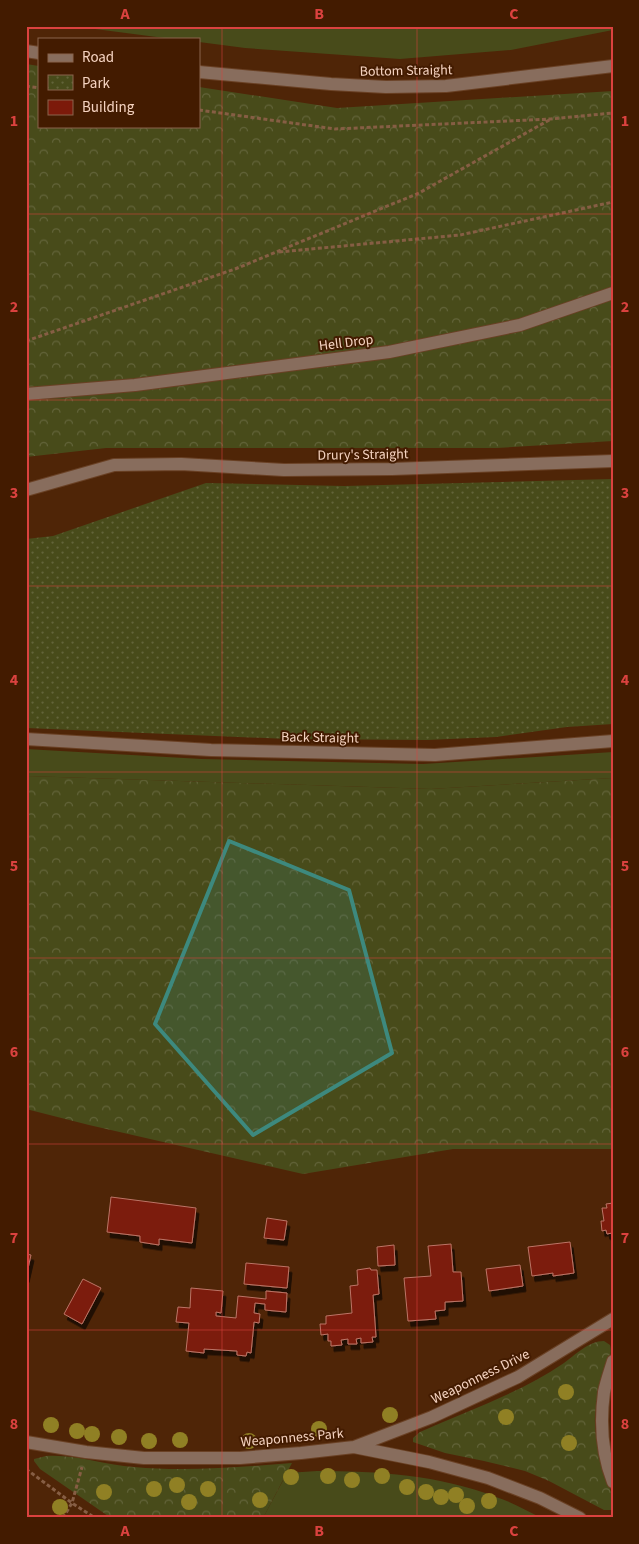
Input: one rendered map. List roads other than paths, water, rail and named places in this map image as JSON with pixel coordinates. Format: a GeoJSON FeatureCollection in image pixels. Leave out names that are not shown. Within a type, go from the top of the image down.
{"type":"FeatureCollection","features":[{"type":"Feature","properties":{"kind":"street","name":"Bottom Straight"},"geometry":{"type":"LineString","coordinates":[[200,72],[386,87],[446,86],[613,66]]}},
{"type":"Feature","properties":{"kind":"street","name":"Hell Drop"},"geometry":{"type":"LineString","coordinates":[[26,394],[135,385],[389,352],[520,326],[613,293]]}},
{"type":"Feature","properties":{"kind":"street","name":"Drury's Straight"},"geometry":{"type":"LineString","coordinates":[[26,490],[114,465],[181,464],[284,470],[613,461]]}},
{"type":"Feature","properties":{"kind":"street","name":"Back Straight"},"geometry":{"type":"LineString","coordinates":[[26,739],[210,750],[435,755],[613,741]]}},
{"type":"Feature","properties":{"kind":"street","name":"Weaponness Drive"},"geometry":{"type":"LineString","coordinates":[[354,1447],[432,1417],[518,1377],[613,1319]]}},
{"type":"Feature","properties":{"kind":"street"},"geometry":{"type":"LineString","coordinates":[[613,1361],[604,1392],[602,1428],[608,1469],[613,1482]]}},
{"type":"Feature","properties":{"kind":"street","name":"Weaponness Park"},"geometry":{"type":"LineString","coordinates":[[26,1442],[86,1452],[144,1458],[240,1458],[354,1447],[429,1462],[488,1478],[540,1498],[580,1518]]}}]}
